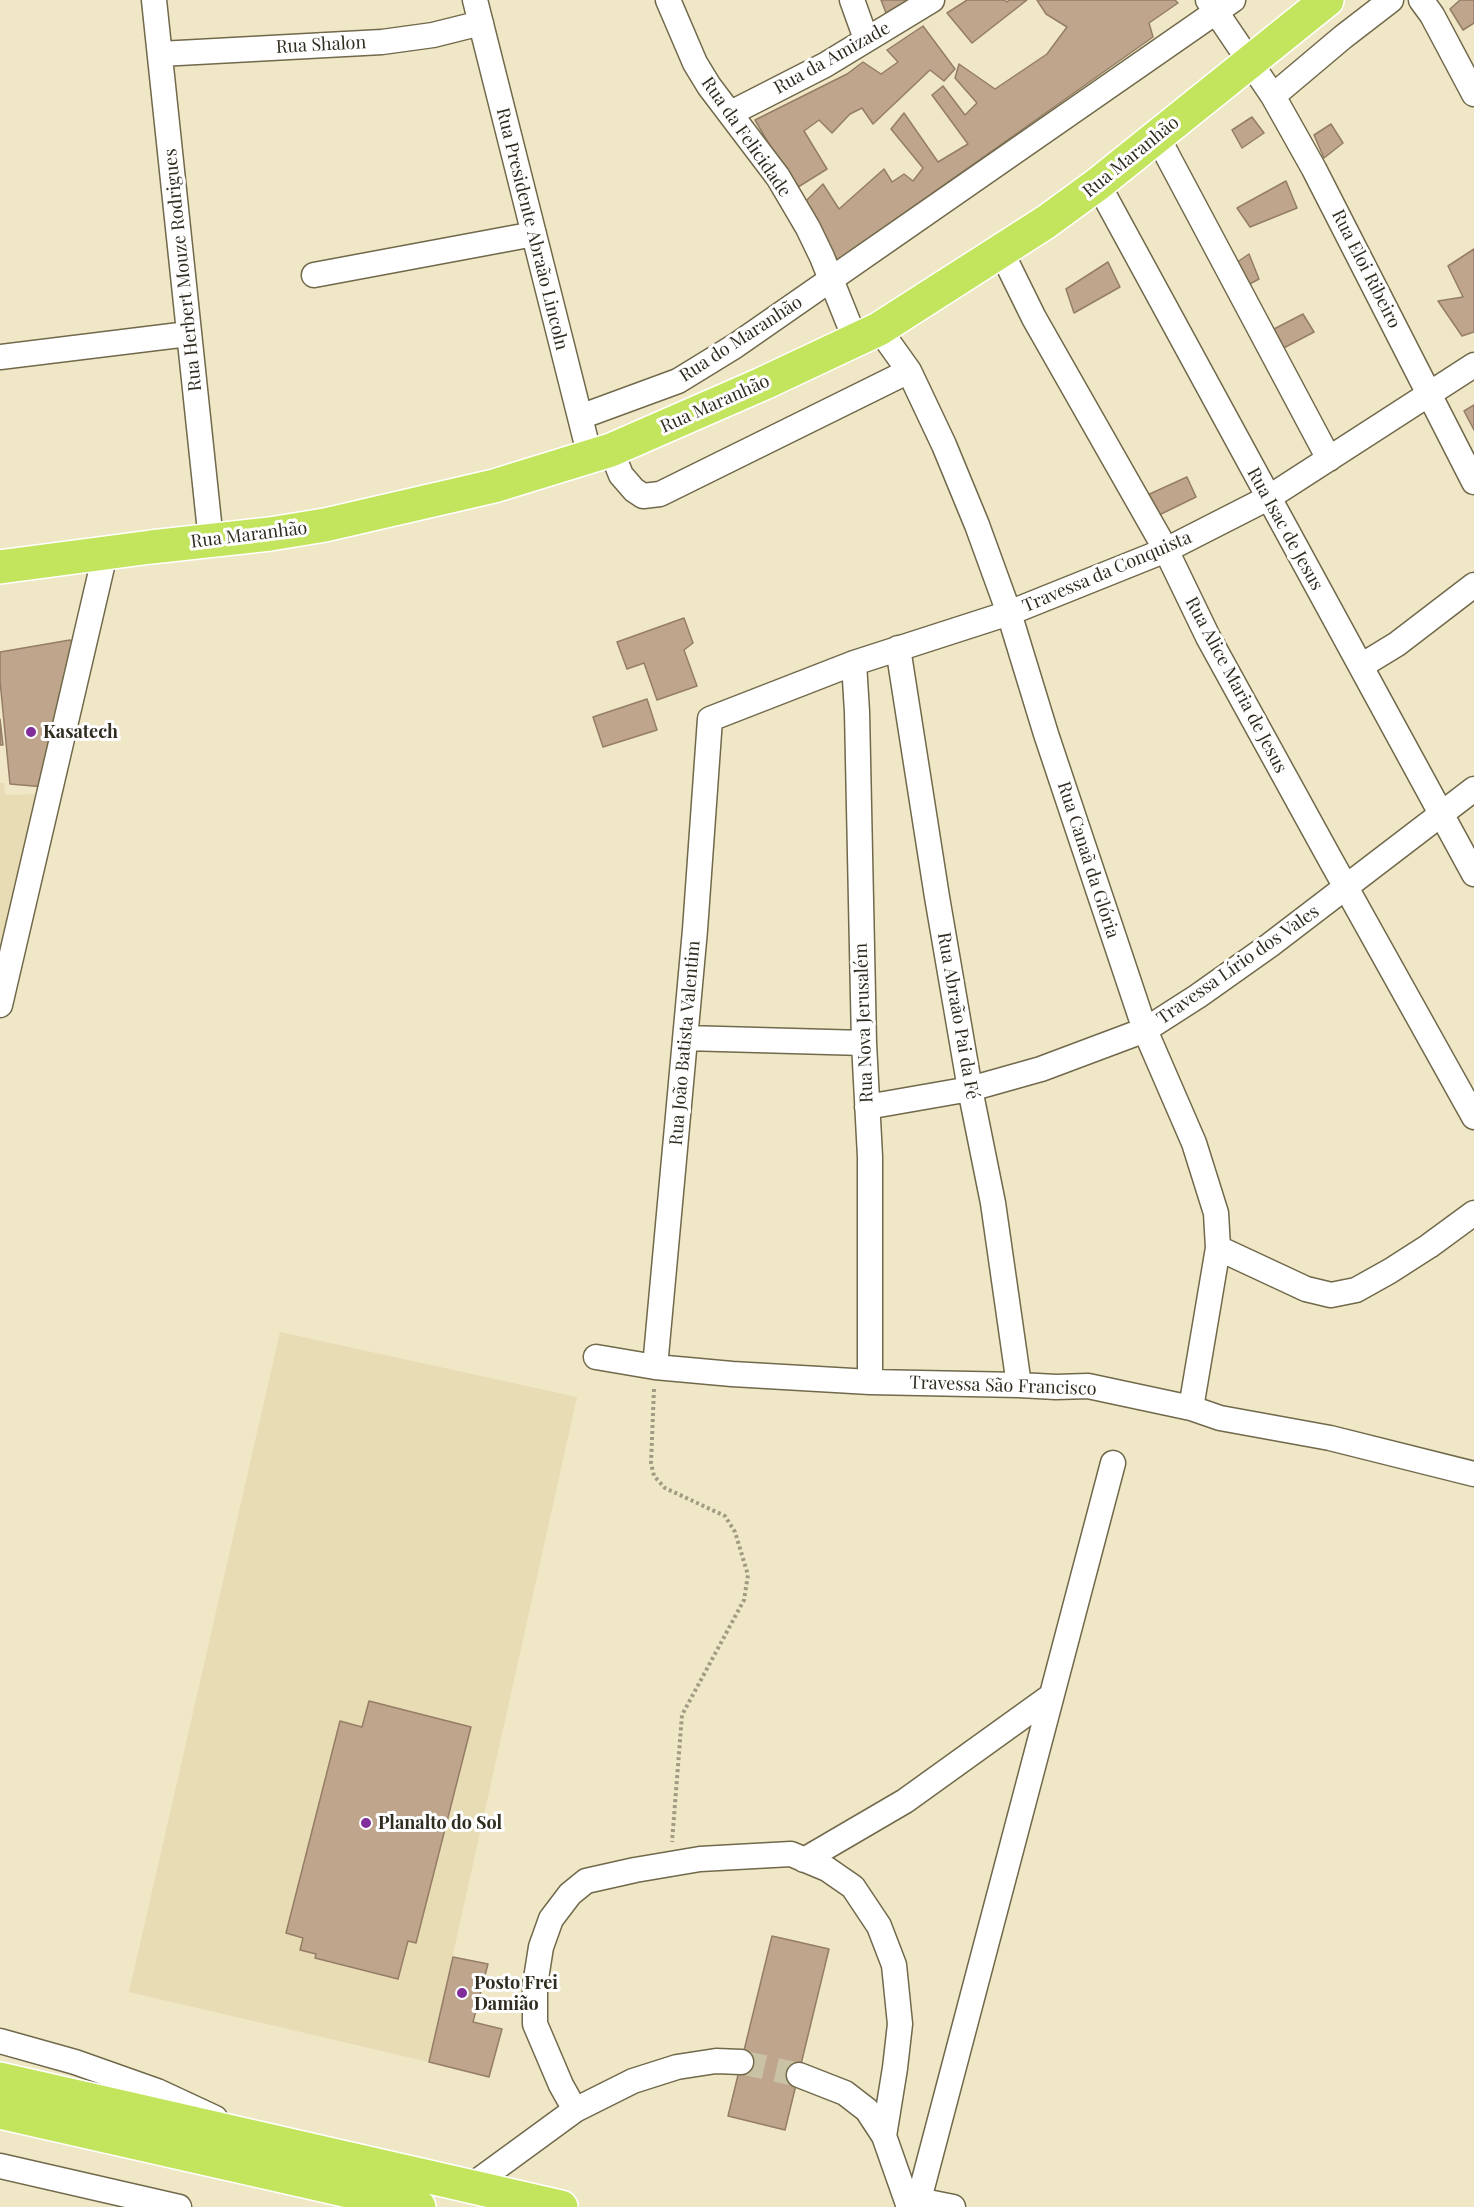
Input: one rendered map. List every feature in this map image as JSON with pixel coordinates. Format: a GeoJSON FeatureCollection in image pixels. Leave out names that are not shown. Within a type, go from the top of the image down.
{"type":"FeatureCollection","features":[{"type":"Feature","properties":{"kind":"highway","name":"Rua Maranhão"},"geometry":{"type":"LineString","coordinates":[[0,567],[325,525],[494,486],[601,454],[762,384],[867,334],[1001,251],[1098,184],[1327,0]]}},
{"type":"Feature","properties":{"kind":"highway"},"geometry":{"type":"LineString","coordinates":[[0,2079],[561,2207]]}},
{"type":"Feature","properties":{"kind":"highway"},"geometry":{"type":"LineString","coordinates":[[0,2112],[419,2207]]}},
{"type":"Feature","properties":{"kind":"street","name":"Rua Herbert Mouze Rodrigues"},"geometry":{"type":"LineString","coordinates":[[154,0],[211,541]]}},
{"type":"Feature","properties":{"kind":"street","name":"Rua da Felicidade"},"geometry":{"type":"LineString","coordinates":[[668,0],[695,63],[709,86],[731,112],[778,177],[822,257],[830,279],[867,334]]}},
{"type":"Feature","properties":{"kind":"street"},"geometry":{"type":"LineString","coordinates":[[852,0],[866,39]]}},
{"type":"Feature","properties":{"kind":"street","name":"Rua da Amizade"},"geometry":{"type":"LineString","coordinates":[[731,112],[825,65],[932,0]]}},
{"type":"Feature","properties":{"kind":"street"},"geometry":{"type":"LineString","coordinates":[[1273,96],[1342,37],[1390,0]]}},
{"type":"Feature","properties":{"kind":"street"},"geometry":{"type":"LineString","coordinates":[[1421,0],[1432,15],[1474,94]]}},
{"type":"Feature","properties":{"kind":"street"},"geometry":{"type":"LineString","coordinates":[[830,279],[1219,4]]}},
{"type":"Feature","properties":{"kind":"street","name":"Rua Eloi Ribeiro"},"geometry":{"type":"LineString","coordinates":[[1219,4],[1249,62],[1273,96],[1359,254],[1474,482]]}},
{"type":"Feature","properties":{"kind":"street","name":"Rua Shalon"},"geometry":{"type":"LineString","coordinates":[[160,54],[313,47],[382,42],[434,35],[478,11]]}},
{"type":"Feature","properties":{"kind":"street","name":"Rua Presidente Abraão Lincoln"},"geometry":{"type":"LineString","coordinates":[[478,11],[580,417],[601,454]]}},
{"type":"Feature","properties":{"kind":"street"},"geometry":{"type":"LineString","coordinates":[[1157,135],[1329,459]]}},
{"type":"Feature","properties":{"kind":"street","name":"Rua Isac de Jesus"},"geometry":{"type":"LineString","coordinates":[[1098,184],[1474,874]]}},
{"type":"Feature","properties":{"kind":"street"},"geometry":{"type":"LineString","coordinates":[[314,275],[534,234]]}},
{"type":"Feature","properties":{"kind":"street","name":"Rua Alice Maria de Jesus"},"geometry":{"type":"LineString","coordinates":[[1001,251],[1034,318],[1166,550],[1214,647],[1474,1117]]}},
{"type":"Feature","properties":{"kind":"street","name":"Rua do Maranhão"},"geometry":{"type":"LineString","coordinates":[[580,417],[678,381],[735,346],[830,279]]}},
{"type":"Feature","properties":{"kind":"street"},"geometry":{"type":"LineString","coordinates":[[0,357],[188,334]]}},
{"type":"Feature","properties":{"kind":"street","name":"Rua Canaã da Glória"},"geometry":{"type":"LineString","coordinates":[[867,334],[909,371],[944,445],[977,525],[1009,612],[1046,734],[1145,1030],[1190,1133],[1204,1172],[1216,1213],[1218,1248],[1191,1408]]}},
{"type":"Feature","properties":{"kind":"street","name":"Travessa da Conquista"},"geometry":{"type":"LineString","coordinates":[[710,719],[854,663],[1009,612],[1166,550],[1268,498],[1474,365]]}},
{"type":"Feature","properties":{"kind":"street"},"geometry":{"type":"LineString","coordinates":[[601,454],[634,490],[643,496],[660,494],[909,371]]}},
{"type":"Feature","properties":{"kind":"street"},"geometry":{"type":"LineString","coordinates":[[0,1005],[105,554]]}},
{"type":"Feature","properties":{"kind":"street"},"geometry":{"type":"LineString","coordinates":[[1361,666],[1406,637],[1474,585]]}},
{"type":"Feature","properties":{"kind":"street","name":"Rua Abraão Pai da Fé"},"geometry":{"type":"LineString","coordinates":[[898,648],[935,885],[970,1089],[993,1203],[1019,1384]]}},
{"type":"Feature","properties":{"kind":"street","name":"Rua Nova Jerusalém"},"geometry":{"type":"LineString","coordinates":[[854,663],[864,1043],[870,1167],[870,1382]]}},
{"type":"Feature","properties":{"kind":"street","name":"Rua João Batista Valentim"},"geometry":{"type":"LineString","coordinates":[[655,1367],[695,930],[710,719]]}},
{"type":"Feature","properties":{"kind":"street","name":"Travessa Lírio dos Vales"},"geometry":{"type":"LineString","coordinates":[[867,1107],[970,1089],[1041,1069],[1145,1030],[1198,996],[1347,887],[1474,789]]}},
{"type":"Feature","properties":{"kind":"street"},"geometry":{"type":"LineString","coordinates":[[685,1038],[864,1043]]}},
{"type":"Feature","properties":{"kind":"street"},"geometry":{"type":"LineString","coordinates":[[1218,1248],[1306,1289],[1331,1295],[1356,1290],[1390,1271],[1429,1246],[1474,1212]]}},
{"type":"Feature","properties":{"kind":"street","name":"Travessa São Francisco"},"geometry":{"type":"LineString","coordinates":[[596,1357],[655,1367],[870,1382],[1088,1386],[1191,1408],[1220,1418],[1330,1438],[1474,1474]]}},
{"type":"Feature","properties":{"kind":"street"},"geometry":{"type":"LineString","coordinates":[[914,2205],[1113,1463]]}},
{"type":"Feature","properties":{"kind":"street"},"geometry":{"type":"LineString","coordinates":[[804,1860],[905,1801],[1051,1696]]}},
{"type":"Feature","properties":{"kind":"street"},"geometry":{"type":"LineString","coordinates":[[575,2110],[561,2085],[535,2024],[535,1985],[541,1947],[551,1919],[570,1894],[586,1881],[670,1864],[699,1859],[791,1854],[826,1869],[853,1887],[879,1926],[894,1965],[900,2024],[884,2136]]}},
{"type":"Feature","properties":{"kind":"street"},"geometry":{"type":"LineString","coordinates":[[0,2041],[75,2062],[157,2091],[252,2135]]}},
{"type":"Feature","properties":{"kind":"street"},"geometry":{"type":"LineString","coordinates":[[471,2187],[575,2110],[633,2081],[677,2067],[716,2061],[741,2062]]}},
{"type":"Feature","properties":{"kind":"street"},"geometry":{"type":"LineString","coordinates":[[799,2075],[845,2093],[867,2110],[884,2136],[914,2205]]}},
{"type":"Feature","properties":{"kind":"street"},"geometry":{"type":"LineString","coordinates":[[0,2166],[179,2207]]}},
{"type":"Feature","properties":{"kind":"street"},"geometry":{"type":"LineString","coordinates":[[914,2205],[953,2207]]}},
{"type":"Feature","properties":{"kind":"path"},"geometry":{"type":"LineString","coordinates":[[655,1367],[651,1463],[654,1476],[665,1488],[725,1516],[735,1532],[748,1575],[744,1600],[682,1715],[670,1864]]}},
{"type":"Feature","properties":{"kind":"shaded area"},"geometry":{"type":"Polygon","coordinates":[[[0,783],[4,783],[5,795],[36,794],[0,950],[0,783]]]}},
{"type":"Feature","properties":{"kind":"shaded area"},"geometry":{"type":"Polygon","coordinates":[[[280,1332],[577,1397],[429,2062],[129,1992],[280,1332]]]}},
{"type":"Feature","properties":{"kind":"building"},"geometry":{"type":"Polygon","coordinates":[[[881,0],[909,0],[886,13],[881,0]]]}},
{"type":"Feature","properties":{"kind":"building"},"geometry":{"type":"Polygon","coordinates":[[[967,0],[1004,0],[1007,2],[1027,0],[972,43],[947,13],[967,0]]]}},
{"type":"Feature","properties":{"kind":"building"},"geometry":{"type":"Polygon","coordinates":[[[1037,0],[1175,0],[1178,3],[1149,23],[1153,37],[835,262],[801,206],[823,184],[839,209],[884,169],[892,182],[904,174],[913,181],[923,168],[891,129],[904,113],[938,162],[968,144],[932,95],[943,86],[965,115],[977,103],[955,78],[959,64],[995,89],[1047,54],[1067,27],[1046,14],[1037,0]]]}},
{"type":"Feature","properties":{"kind":"building"},"geometry":{"type":"Polygon","coordinates":[[[1460,0],[1474,0],[1474,23],[1463,30],[1450,9],[1460,0]]]}},
{"type":"Feature","properties":{"kind":"building"},"geometry":{"type":"Polygon","coordinates":[[[923,26],[955,69],[944,81],[930,70],[873,124],[862,108],[850,114],[832,133],[819,120],[804,131],[827,169],[795,189],[755,120],[847,74],[863,62],[881,74],[898,62],[887,50],[923,26]]]}},
{"type":"Feature","properties":{"kind":"building"},"geometry":{"type":"Polygon","coordinates":[[[1252,117],[1264,133],[1242,148],[1232,130],[1252,117]]]}},
{"type":"Feature","properties":{"kind":"building"},"geometry":{"type":"Polygon","coordinates":[[[1331,124],[1343,143],[1324,158],[1314,135],[1331,124]]]}},
{"type":"Feature","properties":{"kind":"building"},"geometry":{"type":"Polygon","coordinates":[[[1286,181],[1297,208],[1250,227],[1237,208],[1286,181]]]}},
{"type":"Feature","properties":{"kind":"building"},"geometry":{"type":"Polygon","coordinates":[[[1474,249],[1474,332],[1462,336],[1438,301],[1463,297],[1448,266],[1474,249]]]}},
{"type":"Feature","properties":{"kind":"building"},"geometry":{"type":"Polygon","coordinates":[[[1249,254],[1259,279],[1246,286],[1274,329],[1303,314],[1314,332],[1276,352],[1230,267],[1249,254]]]}},
{"type":"Feature","properties":{"kind":"building"},"geometry":{"type":"Polygon","coordinates":[[[1108,262],[1120,287],[1074,313],[1066,289],[1108,262]]]}},
{"type":"Feature","properties":{"kind":"building"},"geometry":{"type":"Polygon","coordinates":[[[1474,405],[1474,430],[1464,411],[1474,405]]]}},
{"type":"Feature","properties":{"kind":"building"},"geometry":{"type":"Polygon","coordinates":[[[1187,477],[1196,497],[1157,516],[1143,497],[1187,477]]]}},
{"type":"Feature","properties":{"kind":"building"},"geometry":{"type":"Polygon","coordinates":[[[684,618],[693,643],[684,650],[697,686],[657,700],[644,663],[627,669],[617,642],[684,618]]]}},
{"type":"Feature","properties":{"kind":"building","name":"Kasatech"},"geometry":{"type":"Polygon","coordinates":[[[70,640],[77,646],[45,787],[10,784],[0,681],[0,652],[70,640]]]}},
{"type":"Feature","properties":{"kind":"building"},"geometry":{"type":"Polygon","coordinates":[[[647,699],[657,730],[603,747],[593,717],[647,699]]]}},
{"type":"Feature","properties":{"kind":"building"},"geometry":{"type":"Polygon","coordinates":[[[0,719],[3,745],[0,745],[0,719]]]}},
{"type":"Feature","properties":{"kind":"building"},"geometry":{"type":"Polygon","coordinates":[[[369,1701],[471,1727],[416,1943],[408,1941],[398,1979],[315,1958],[316,1954],[300,1950],[303,1938],[286,1933],[340,1721],[362,1727],[369,1701]]]}},
{"type":"Feature","properties":{"kind":"building"},"geometry":{"type":"Polygon","coordinates":[[[772,1936],[829,1949],[785,2130],[728,2116],[772,1936]]]}},
{"type":"Feature","properties":{"kind":"building","name":"Posto Frei Damião"},"geometry":{"type":"Polygon","coordinates":[[[453,1957],[488,1964],[473,2022],[502,2029],[489,2077],[429,2062],[453,1957]]]}},
{"type":"Feature","properties":{"kind":"tunnel"},"geometry":{"type":"LineString","coordinates":[[741,2062],[799,2075]]}},
{"type":"Feature","properties":{"kind":"place","name":"Kasatech"},"geometry":{"type":"Point","coordinates":[31,732]}},
{"type":"Feature","properties":{"kind":"place","name":"Planalto do Sol"},"geometry":{"type":"Point","coordinates":[366,1823]}},
{"type":"Feature","properties":{"kind":"place","name":"Posto Frei Damião"},"geometry":{"type":"Point","coordinates":[462,1993]}}]}
